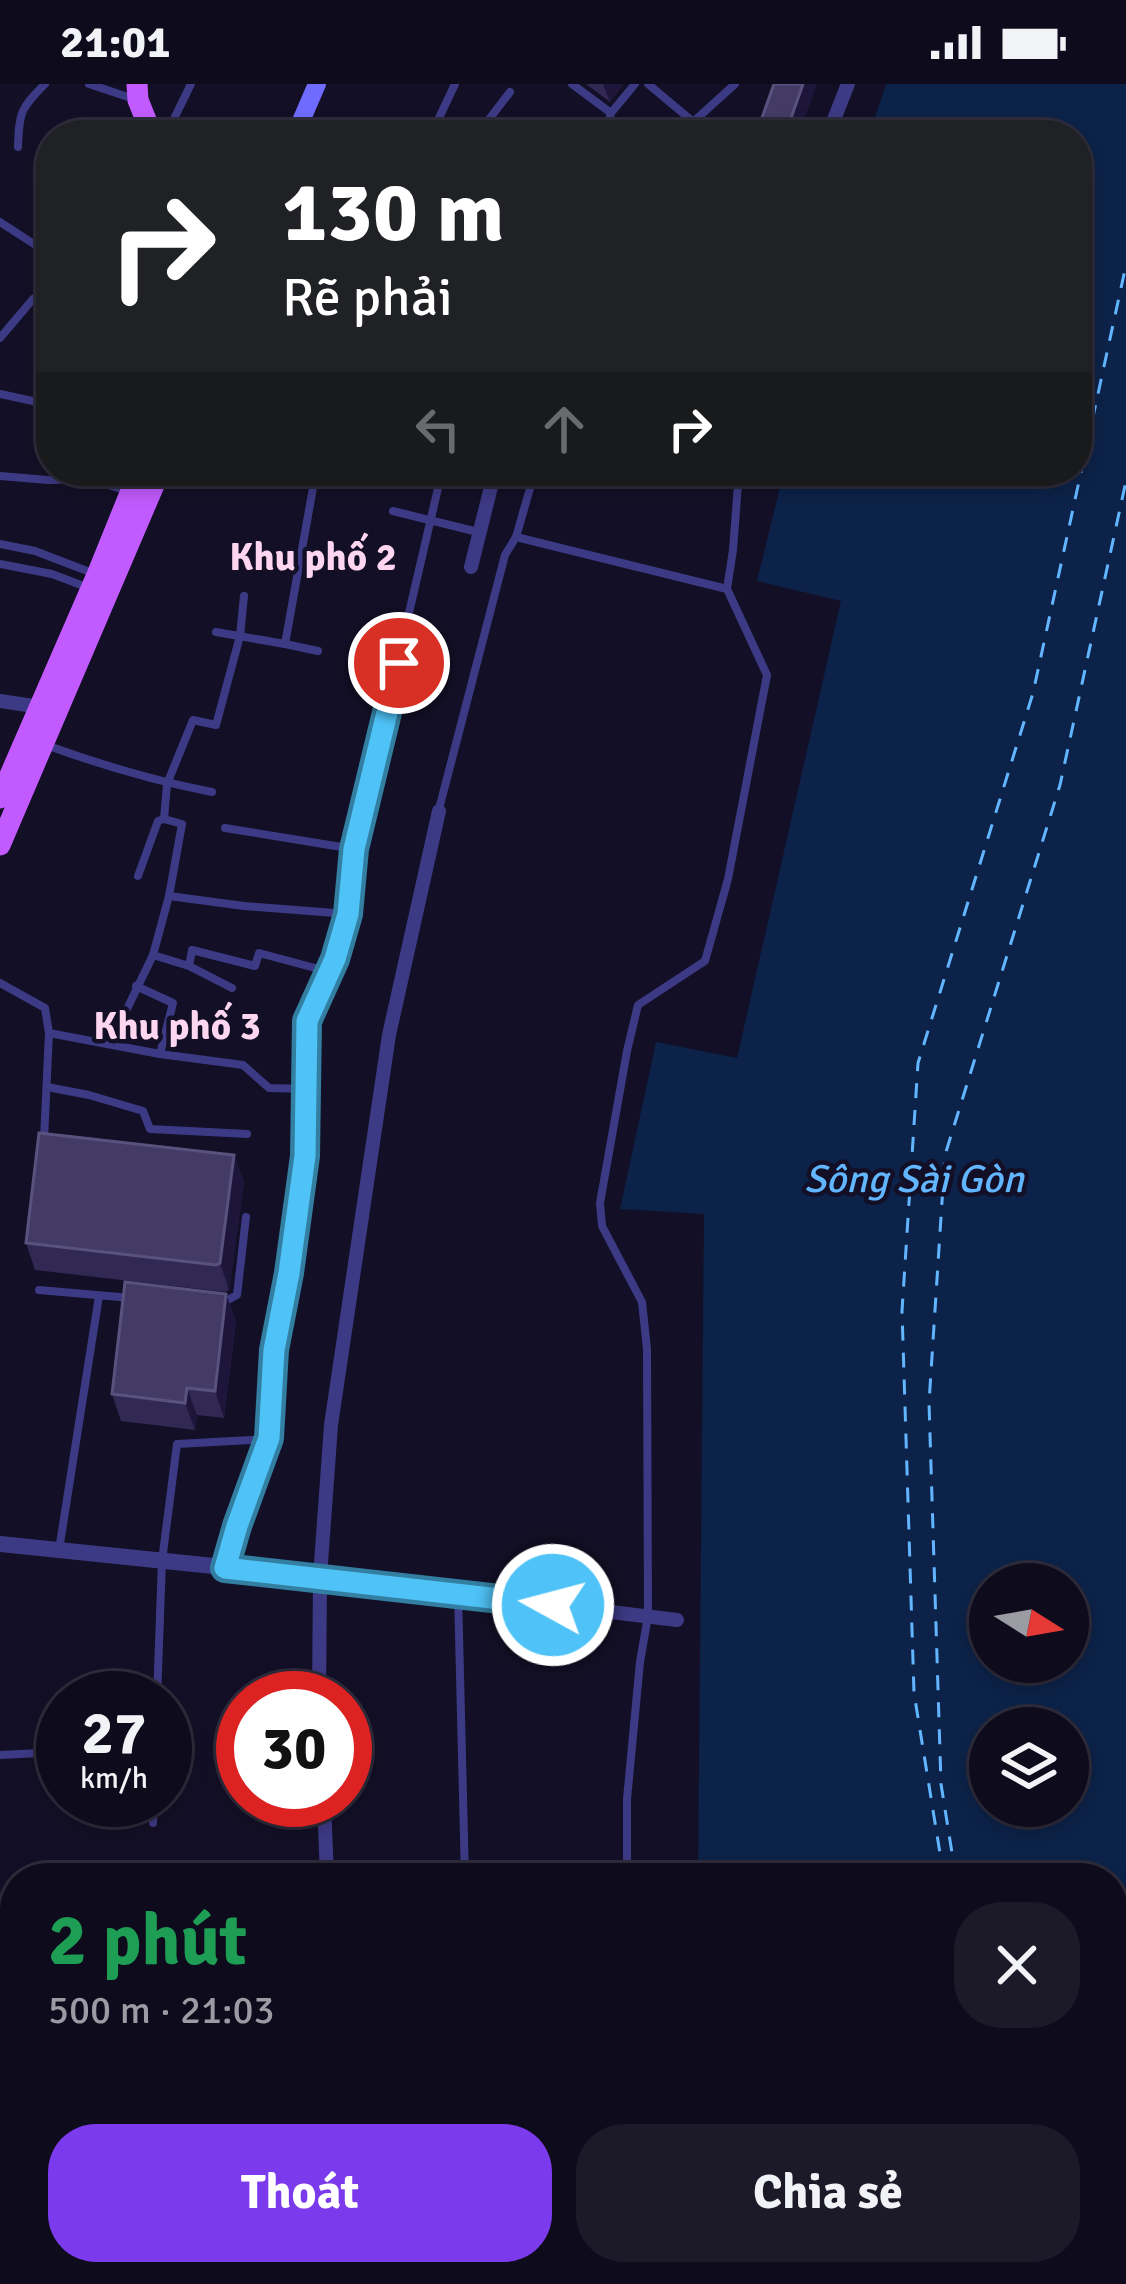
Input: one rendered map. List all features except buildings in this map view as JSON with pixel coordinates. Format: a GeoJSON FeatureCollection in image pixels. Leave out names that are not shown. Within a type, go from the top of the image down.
{"type":"FeatureCollection","features":[{"type":"Feature","properties":{"kind":"main road"},"geometry":{"type":"LineString","coordinates":[[301,120],[317,84]]}},
{"type":"Feature","properties":{"kind":"main road"},"geometry":{"type":"LineString","coordinates":[[0,845],[31,750],[102,587],[132,486]]}},
{"type":"Feature","properties":{"kind":"main road"},"geometry":{"type":"LineString","coordinates":[[2,790],[31,750],[40,707],[152,486]]}},
{"type":"Feature","properties":{"kind":"street"},"geometry":{"type":"LineString","coordinates":[[834,120],[848,84]]}},
{"type":"Feature","properties":{"kind":"street"},"geometry":{"type":"LineString","coordinates":[[471,567],[491,486]]}},
{"type":"Feature","properties":{"kind":"street"},"geometry":{"type":"LineString","coordinates":[[0,701],[40,707]]}},
{"type":"Feature","properties":{"kind":"street"},"geometry":{"type":"LineString","coordinates":[[320,1671],[320,1577],[331,1425],[389,1035],[439,811]]}},
{"type":"Feature","properties":{"kind":"street"},"geometry":{"type":"LineString","coordinates":[[0,1544],[677,1620]]}},
{"type":"Feature","properties":{"kind":"street"},"geometry":{"type":"LineString","coordinates":[[325,1827],[326,1863]]}},
{"type":"Feature","properties":{"kind":"lane"},"geometry":{"type":"LineString","coordinates":[[18,148],[19,117],[45,84]]}},
{"type":"Feature","properties":{"kind":"lane"},"geometry":{"type":"LineString","coordinates":[[89,84],[137,92]]}},
{"type":"Feature","properties":{"kind":"lane"},"geometry":{"type":"LineString","coordinates":[[173,120],[191,84]]}},
{"type":"Feature","properties":{"kind":"lane"},"geometry":{"type":"LineString","coordinates":[[438,120],[455,84]]}},
{"type":"Feature","properties":{"kind":"lane"},"geometry":{"type":"LineString","coordinates":[[572,84],[611,113]]}},
{"type":"Feature","properties":{"kind":"lane"},"geometry":{"type":"LineString","coordinates":[[609,120],[634,84]]}},
{"type":"Feature","properties":{"kind":"lane"},"geometry":{"type":"LineString","coordinates":[[648,84],[690,120]]}},
{"type":"Feature","properties":{"kind":"lane"},"geometry":{"type":"LineString","coordinates":[[694,120],[735,84]]}},
{"type":"Feature","properties":{"kind":"lane"},"geometry":{"type":"LineString","coordinates":[[489,120],[510,92]]}},
{"type":"Feature","properties":{"kind":"lane"},"geometry":{"type":"LineString","coordinates":[[0,222],[36,245]]}},
{"type":"Feature","properties":{"kind":"lane"},"geometry":{"type":"LineString","coordinates":[[0,338],[36,297]]}},
{"type":"Feature","properties":{"kind":"lane"},"geometry":{"type":"LineString","coordinates":[[0,394],[36,402]]}},
{"type":"Feature","properties":{"kind":"lane"},"geometry":{"type":"LineString","coordinates":[[0,476],[36,479]]}},
{"type":"Feature","properties":{"kind":"lane"},"geometry":{"type":"LineString","coordinates":[[285,644],[313,486]]}},
{"type":"Feature","properties":{"kind":"lane"},"geometry":{"type":"LineString","coordinates":[[225,1568],[269,1438],[274,1350],[305,1156],[307,1021],[330,972],[348,914],[354,849],[439,486]]}},
{"type":"Feature","properties":{"kind":"lane"},"geometry":{"type":"LineString","coordinates":[[439,811],[505,555],[516,537],[531,486]]}},
{"type":"Feature","properties":{"kind":"lane"},"geometry":{"type":"LineString","coordinates":[[626,1863],[627,1799],[648,1616],[647,1349],[642,1302],[602,1226],[600,1203],[638,1005],[705,961],[728,879],[767,675],[727,589],[738,486]]}},
{"type":"Feature","properties":{"kind":"lane"},"geometry":{"type":"LineString","coordinates":[[393,511],[479,532]]}},
{"type":"Feature","properties":{"kind":"lane"},"geometry":{"type":"LineString","coordinates":[[516,537],[727,589]]}},
{"type":"Feature","properties":{"kind":"lane"},"geometry":{"type":"LineString","coordinates":[[0,544],[34,551],[102,587]]}},
{"type":"Feature","properties":{"kind":"lane"},"geometry":{"type":"LineString","coordinates":[[0,565],[102,587]]}},
{"type":"Feature","properties":{"kind":"lane"},"geometry":{"type":"LineString","coordinates":[[164,819],[167,784],[193,719],[216,724],[240,636],[244,596]]}},
{"type":"Feature","properties":{"kind":"lane"},"geometry":{"type":"LineString","coordinates":[[216,632],[318,651]]}},
{"type":"Feature","properties":{"kind":"lane"},"geometry":{"type":"LineString","coordinates":[[31,750],[212,792]]}},
{"type":"Feature","properties":{"kind":"lane"},"geometry":{"type":"LineString","coordinates":[[127,1009],[153,955],[182,824],[158,821],[138,876]]}},
{"type":"Feature","properties":{"kind":"lane"},"geometry":{"type":"LineString","coordinates":[[225,827],[354,849]]}},
{"type":"Feature","properties":{"kind":"lane"},"geometry":{"type":"LineString","coordinates":[[169,896],[348,914]]}},
{"type":"Feature","properties":{"kind":"lane"},"geometry":{"type":"LineString","coordinates":[[189,966],[192,950],[255,966],[259,952],[330,972]]}},
{"type":"Feature","properties":{"kind":"lane"},"geometry":{"type":"LineString","coordinates":[[153,955],[189,966],[232,988]]}},
{"type":"Feature","properties":{"kind":"lane"},"geometry":{"type":"LineString","coordinates":[[0,983],[45,1008],[49,1033],[44,1141]]}},
{"type":"Feature","properties":{"kind":"lane"},"geometry":{"type":"LineString","coordinates":[[136,986],[173,1003],[160,1054]]}},
{"type":"Feature","properties":{"kind":"lane"},"geometry":{"type":"LineString","coordinates":[[49,1033],[243,1065],[269,1088],[307,1089]]}},
{"type":"Feature","properties":{"kind":"lane"},"geometry":{"type":"LineString","coordinates":[[47,1087],[143,1111],[150,1129],[248,1134]]}},
{"type":"Feature","properties":{"kind":"lane"},"geometry":{"type":"LineString","coordinates":[[203,1301],[236,1298],[246,1216]]}},
{"type":"Feature","properties":{"kind":"lane"},"geometry":{"type":"LineString","coordinates":[[39,1290],[140,1298]]}},
{"type":"Feature","properties":{"kind":"lane"},"geometry":{"type":"LineString","coordinates":[[59,1550],[99,1296]]}},
{"type":"Feature","properties":{"kind":"lane"},"geometry":{"type":"LineString","coordinates":[[158,1671],[162,1561],[177,1444],[269,1438]]}},
{"type":"Feature","properties":{"kind":"lane"},"geometry":{"type":"LineString","coordinates":[[458,1593],[465,1863]]}},
{"type":"Feature","properties":{"kind":"lane"},"geometry":{"type":"LineString","coordinates":[[0,1755],[36,1754]]}},
{"type":"Feature","properties":{"kind":"water","name":"Sông Sài Gòn"},"geometry":{"type":"Polygon","coordinates":[[[886,84],[1126,84],[1126,1863],[698,1863],[704,1214],[620,1209],[656,1042],[737,1058],[841,601],[757,581],[780,486],[1092,486],[1092,120],[874,120],[886,84]]]}},
{"type":"Feature","properties":{"kind":"ferry route"},"geometry":{"type":"LineString","coordinates":[[1092,421],[1126,265]]}},
{"type":"Feature","properties":{"kind":"ferry route"},"geometry":{"type":"LineString","coordinates":[[954,1863],[941,1784],[929,1403],[945,1155],[1060,785],[1126,481]]}},
{"type":"Feature","properties":{"kind":"ferry route"},"geometry":{"type":"LineString","coordinates":[[942,1863],[914,1693],[902,1311],[918,1063],[1033,693],[1078,486]]}},
{"type":"Feature","properties":{"kind":"district","name":"Khu phố 2"},"geometry":{"type":"Point","coordinates":[313,556]}},
{"type":"Feature","properties":{"kind":"district","name":"Khu phố 3"},"geometry":{"type":"Point","coordinates":[177,1025]}},
{"type":"Feature","properties":{"kind":"route"},"geometry":{"type":"LineString","coordinates":[[399,663],[354,849],[348,914],[335,959],[307,1021],[305,1156],[274,1350],[269,1438],[225,1568],[553,1605]]}}]}
